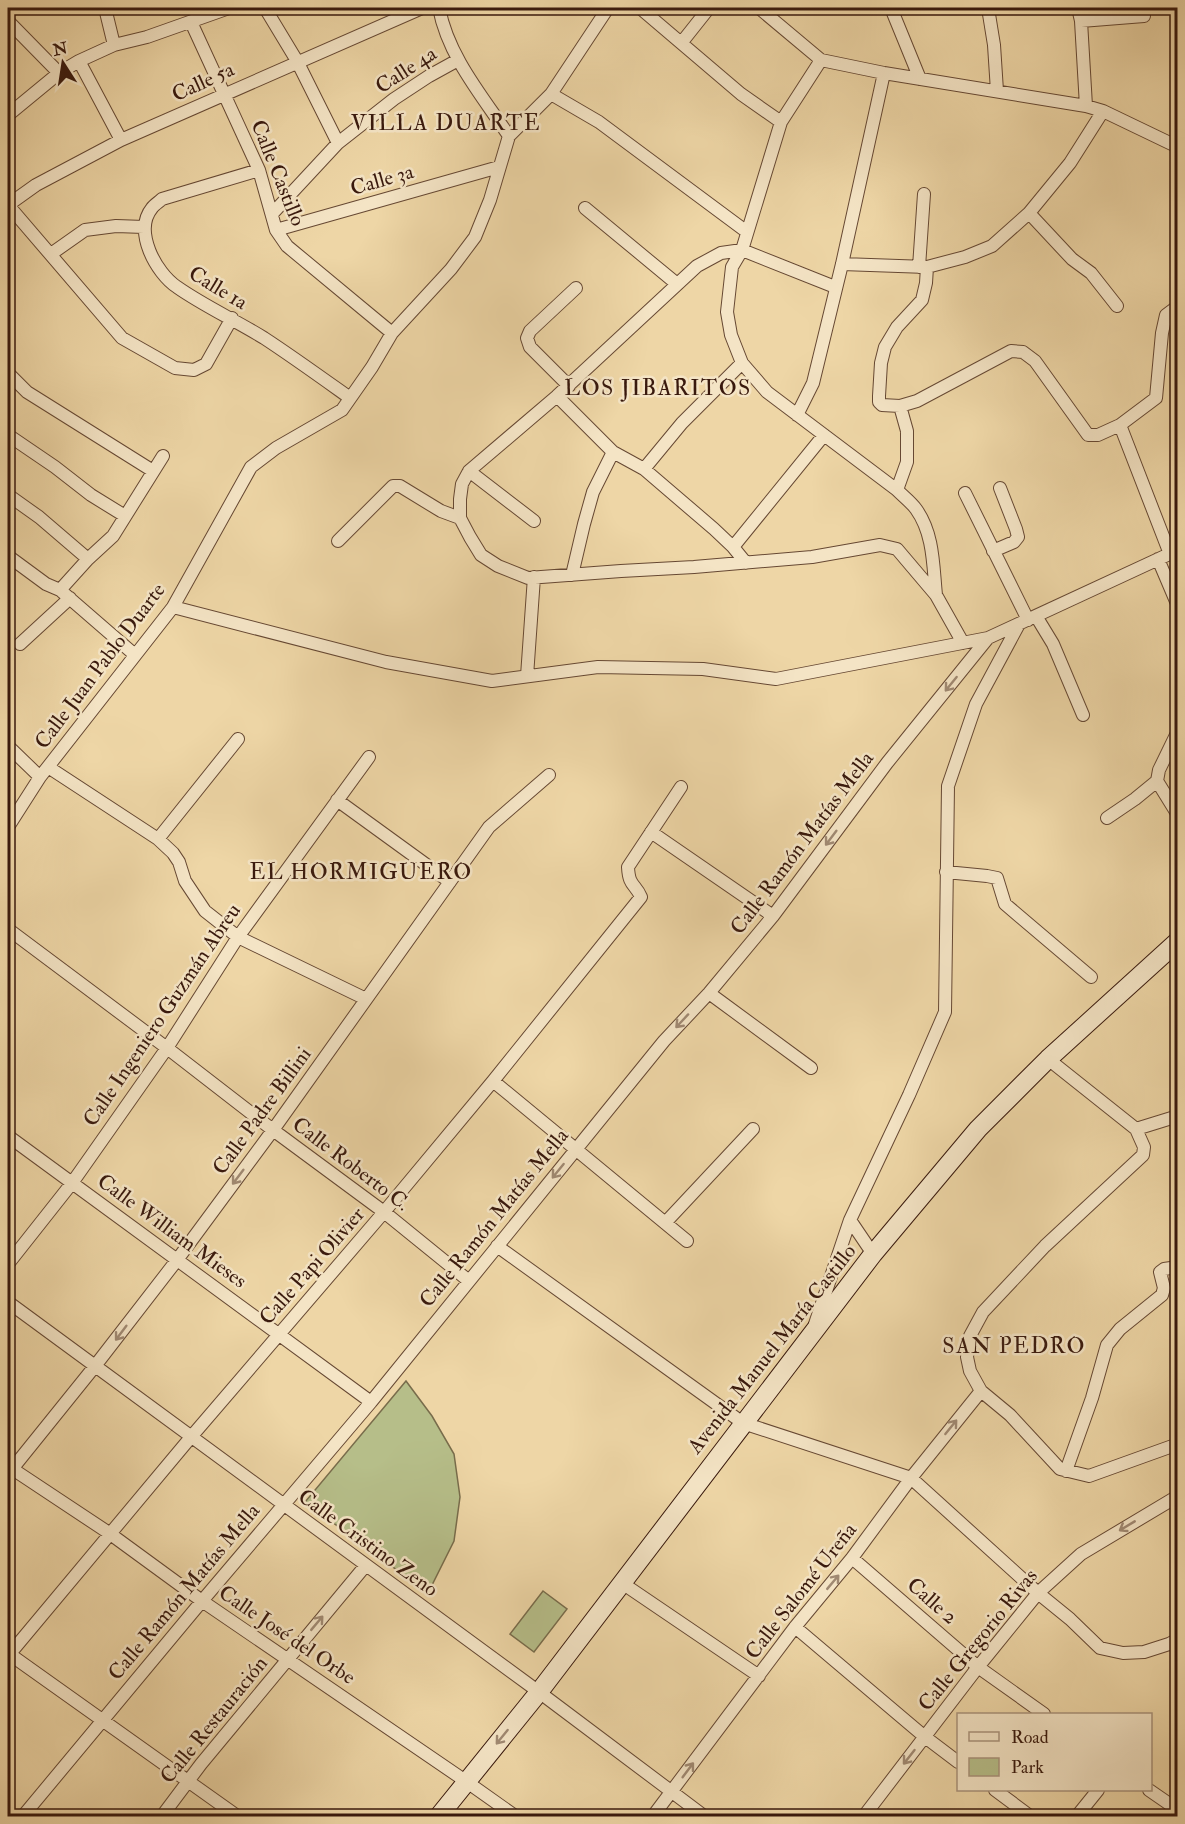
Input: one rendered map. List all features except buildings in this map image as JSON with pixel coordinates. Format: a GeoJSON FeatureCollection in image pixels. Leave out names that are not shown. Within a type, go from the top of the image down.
{"type":"FeatureCollection","features":[{"type":"Feature","properties":{"kind":"street"},"geometry":{"type":"LineString","coordinates":[[105,8],[114,45]]}},
{"type":"Feature","properties":{"kind":"street"},"geometry":{"type":"LineString","coordinates":[[8,115],[59,73],[79,61],[114,45],[147,37],[229,8]]}},
{"type":"Feature","properties":{"kind":"street"},"geometry":{"type":"LineString","coordinates":[[266,8],[297,61],[338,143]]}},
{"type":"Feature","properties":{"kind":"street","name":"Calle 5a"},"geometry":{"type":"LineString","coordinates":[[8,205],[36,185],[121,140],[422,8]]}},
{"type":"Feature","properties":{"kind":"street"},"geometry":{"type":"LineString","coordinates":[[439,8],[441,23],[458,60],[509,136],[551,94],[608,8]]}},
{"type":"Feature","properties":{"kind":"street"},"geometry":{"type":"LineString","coordinates":[[640,8],[741,94],[781,123]]}},
{"type":"Feature","properties":{"kind":"street"},"geometry":{"type":"LineString","coordinates":[[681,42],[709,8]]}},
{"type":"Feature","properties":{"kind":"street"},"geometry":{"type":"LineString","coordinates":[[759,8],[821,60],[884,73],[1086,106],[1103,111],[1178,147]]}},
{"type":"Feature","properties":{"kind":"street"},"geometry":{"type":"LineString","coordinates":[[891,8],[920,79]]}},
{"type":"Feature","properties":{"kind":"street"},"geometry":{"type":"LineString","coordinates":[[988,8],[994,45],[997,91]]}},
{"type":"Feature","properties":{"kind":"street"},"geometry":{"type":"LineString","coordinates":[[1078,8],[1081,21],[1086,106]]}},
{"type":"Feature","properties":{"kind":"street"},"geometry":{"type":"LineString","coordinates":[[1081,21],[1144,16]]}},
{"type":"Feature","properties":{"kind":"street"},"geometry":{"type":"LineString","coordinates":[[8,21],[59,73]]}},
{"type":"Feature","properties":{"kind":"street","name":"Calle Castillo"},"geometry":{"type":"LineString","coordinates":[[191,22],[259,170],[276,230],[287,246],[392,333]]}},
{"type":"Feature","properties":{"kind":"street","name":"Calle 4a"},"geometry":{"type":"LineString","coordinates":[[272,214],[338,143],[394,99],[458,60]]}},
{"type":"Feature","properties":{"kind":"street"},"geometry":{"type":"LineString","coordinates":[[821,60],[781,123],[742,250],[732,267],[727,312],[731,335],[742,363],[767,392],[897,490],[916,508],[926,524],[932,548],[936,596]]}},
{"type":"Feature","properties":{"kind":"street"},"geometry":{"type":"LineString","coordinates":[[79,61],[121,140]]}},
{"type":"Feature","properties":{"kind":"street"},"geometry":{"type":"LineString","coordinates":[[797,415],[813,383],[884,73]]}},
{"type":"Feature","properties":{"kind":"street"},"geometry":{"type":"LineString","coordinates":[[551,94],[599,122],[747,232]]}},
{"type":"Feature","properties":{"kind":"street"},"geometry":{"type":"LineString","coordinates":[[842,264],[923,267],[965,257],[992,246],[1029,213],[1070,163],[1103,111]]}},
{"type":"Feature","properties":{"kind":"street","name":"Calle Juan Pablo Duarte"},"geometry":{"type":"LineString","coordinates":[[8,826],[40,777],[173,607],[251,467],[276,448],[342,410],[392,333],[451,269],[475,237],[490,200],[509,136]]}},
{"type":"Feature","properties":{"kind":"street","name":"Calle 3a"},"geometry":{"type":"LineString","coordinates":[[276,230],[499,166]]}},
{"type":"Feature","properties":{"kind":"street"},"geometry":{"type":"LineString","coordinates":[[51,254],[85,230],[116,226],[144,227],[151,209],[162,199],[259,170]]}},
{"type":"Feature","properties":{"kind":"street"},"geometry":{"type":"LineString","coordinates":[[924,194],[923,267],[926,283],[922,300],[897,327],[885,347],[881,363],[879,402],[882,405],[900,405],[917,401],[1011,351],[1023,352],[1035,361],[1088,435],[1098,435],[1120,425],[1156,398],[1162,333],[1166,315],[1178,306]]}},
{"type":"Feature","properties":{"kind":"street"},"geometry":{"type":"LineString","coordinates":[[8,205],[122,338],[175,368],[194,370],[206,364],[232,318]]}},
{"type":"Feature","properties":{"kind":"street"},"geometry":{"type":"LineString","coordinates":[[585,208],[677,284]]}},
{"type":"Feature","properties":{"kind":"street"},"geometry":{"type":"LineString","coordinates":[[1029,213],[1072,259],[1091,273],[1117,306]]}},
{"type":"Feature","properties":{"kind":"street","name":"Calle 1a"},"geometry":{"type":"LineString","coordinates":[[144,227],[147,247],[159,269],[175,286],[285,351],[350,398]]}},
{"type":"Feature","properties":{"kind":"street"},"geometry":{"type":"LineString","coordinates":[[836,287],[742,250],[721,254],[697,266],[569,386],[469,471],[462,484],[460,518],[482,555],[498,566],[528,578],[812,557],[880,545],[897,549],[936,596],[963,643]]}},
{"type":"Feature","properties":{"kind":"street"},"geometry":{"type":"LineString","coordinates":[[569,386],[530,347],[527,338],[530,331],[576,288]]}},
{"type":"Feature","properties":{"kind":"street"},"geometry":{"type":"LineString","coordinates":[[644,469],[682,423],[742,363]]}},
{"type":"Feature","properties":{"kind":"street"},"geometry":{"type":"LineString","coordinates":[[9,374],[27,392],[153,471]]}},
{"type":"Feature","properties":{"kind":"street"},"geometry":{"type":"LineString","coordinates":[[557,396],[612,452],[644,469],[733,547],[746,563]]}},
{"type":"Feature","properties":{"kind":"street"},"geometry":{"type":"LineString","coordinates":[[897,490],[908,462],[907,431],[900,405]]}},
{"type":"Feature","properties":{"kind":"street"},"geometry":{"type":"LineString","coordinates":[[1120,425],[1168,554],[1178,606]]}},
{"type":"Feature","properties":{"kind":"street"},"geometry":{"type":"LineString","coordinates":[[8,435],[56,466],[91,495],[125,516]]}},
{"type":"Feature","properties":{"kind":"street"},"geometry":{"type":"LineString","coordinates":[[733,547],[824,435]]}},
{"type":"Feature","properties":{"kind":"street"},"geometry":{"type":"LineString","coordinates":[[572,575],[593,492],[612,452]]}},
{"type":"Feature","properties":{"kind":"street"},"geometry":{"type":"LineString","coordinates":[[20,644],[65,594],[88,559],[113,536],[163,456]]}},
{"type":"Feature","properties":{"kind":"street"},"geometry":{"type":"LineString","coordinates":[[469,471],[534,521]]}},
{"type":"Feature","properties":{"kind":"street"},"geometry":{"type":"LineString","coordinates":[[338,541],[393,486],[400,486],[441,511],[460,518]]}},
{"type":"Feature","properties":{"kind":"street"},"geometry":{"type":"LineString","coordinates":[[993,551],[1014,542],[1018,537],[1000,488]]}},
{"type":"Feature","properties":{"kind":"street"},"geometry":{"type":"LineString","coordinates":[[965,493],[1028,620],[1053,644],[1083,715]]}},
{"type":"Feature","properties":{"kind":"street"},"geometry":{"type":"LineString","coordinates":[[8,495],[39,517],[88,559]]}},
{"type":"Feature","properties":{"kind":"street"},"geometry":{"type":"LineString","coordinates":[[173,607],[386,662],[492,681],[598,667],[703,669],[776,679],[988,639],[1168,554]]}},
{"type":"Feature","properties":{"kind":"street"},"geometry":{"type":"LineString","coordinates":[[8,556],[46,584],[65,594],[135,655]]}},
{"type":"Feature","properties":{"kind":"street"},"geometry":{"type":"LineString","coordinates":[[527,676],[534,578]]}},
{"type":"Feature","properties":{"kind":"street"},"geometry":{"type":"LineString","coordinates":[[812,1333],[850,1220],[945,1012],[948,786],[976,704],[1028,620]]}},
{"type":"Feature","properties":{"kind":"street","name":"Calle Ramón Matías Mella"},"geometry":{"type":"LineString","coordinates":[[22,1816],[371,1401],[664,1041],[709,993],[773,916],[887,763],[988,639]]}},
{"type":"Feature","properties":{"kind":"street"},"geometry":{"type":"LineString","coordinates":[[1107,818],[1157,781],[1159,770],[1178,731]]}},
{"type":"Feature","properties":{"kind":"street"},"geometry":{"type":"LineString","coordinates":[[158,839],[238,739]]}},
{"type":"Feature","properties":{"kind":"street"},"geometry":{"type":"LineString","coordinates":[[8,746],[40,777]]}},
{"type":"Feature","properties":{"kind":"street","name":"Calle Ingeniero Guzmán Abreu"},"geometry":{"type":"LineString","coordinates":[[8,1264],[72,1183],[166,1048],[238,937],[369,757]]}},
{"type":"Feature","properties":{"kind":"street"},"geometry":{"type":"LineString","coordinates":[[48,767],[158,839],[179,862],[185,881],[205,911],[238,937],[366,999]]}},
{"type":"Feature","properties":{"kind":"street","name":"Calle Padre Billini"},"geometry":{"type":"LineString","coordinates":[[9,1469],[95,1366],[177,1260],[273,1130],[489,827],[549,776]]}},
{"type":"Feature","properties":{"kind":"street"},"geometry":{"type":"LineString","coordinates":[[1157,781],[1178,815]]}},
{"type":"Feature","properties":{"kind":"street"},"geometry":{"type":"LineString","coordinates":[[681,787],[651,832],[773,916]]}},
{"type":"Feature","properties":{"kind":"street"},"geometry":{"type":"LineString","coordinates":[[337,800],[450,882]]}},
{"type":"Feature","properties":{"kind":"street","name":"Calle Papi Olivier"},"geometry":{"type":"LineString","coordinates":[[8,1655],[109,1533],[384,1212],[641,897],[629,878],[628,867],[651,832]]}},
{"type":"Feature","properties":{"kind":"street"},"geometry":{"type":"LineString","coordinates":[[946,872],[997,878],[1005,904],[1091,977]]}},
{"type":"Feature","properties":{"kind":"street","name":"Calle Roberto C."},"geometry":{"type":"LineString","coordinates":[[8,929],[384,1212],[469,1281]]}},
{"type":"Feature","properties":{"kind":"street","name":"Avenida Manuel María Castillo"},"geometry":{"type":"LineString","coordinates":[[440,1816],[539,1692],[873,1254],[978,1129],[1048,1059],[1178,941]]}},
{"type":"Feature","properties":{"kind":"street"},"geometry":{"type":"LineString","coordinates":[[709,993],[811,1068]]}},
{"type":"Feature","properties":{"kind":"street"},"geometry":{"type":"LineString","coordinates":[[1048,1059],[1136,1129],[1144,1147],[1143,1155],[1045,1246],[983,1312],[970,1336],[967,1357],[970,1371],[981,1390],[1011,1415],[1060,1469],[1089,1476],[1178,1444]]}},
{"type":"Feature","properties":{"kind":"street"},"geometry":{"type":"LineString","coordinates":[[493,1081],[687,1241]]}},
{"type":"Feature","properties":{"kind":"street"},"geometry":{"type":"LineString","coordinates":[[1136,1129],[1178,1116]]}},
{"type":"Feature","properties":{"kind":"street"},"geometry":{"type":"LineString","coordinates":[[664,1222],[753,1129]]}},
{"type":"Feature","properties":{"kind":"street","name":"Calle William Mieses"},"geometry":{"type":"LineString","coordinates":[[8,1136],[371,1401]]}},
{"type":"Feature","properties":{"kind":"street"},"geometry":{"type":"LineString","coordinates":[[850,1220],[873,1254]]}},
{"type":"Feature","properties":{"kind":"street"},"geometry":{"type":"LineString","coordinates":[[497,1246],[743,1423],[911,1478],[1100,1648],[1122,1653],[1144,1652],[1178,1639]]}},
{"type":"Feature","properties":{"kind":"street"},"geometry":{"type":"LineString","coordinates":[[1066,1471],[1092,1398],[1107,1346],[1120,1329],[1162,1295],[1164,1288],[1160,1272],[1164,1269],[1178,1267]]}},
{"type":"Feature","properties":{"kind":"street","name":"Calle Cristino Zeno"},"geometry":{"type":"LineString","coordinates":[[8,1302],[704,1816]]}},
{"type":"Feature","properties":{"kind":"street","name":"Calle Salomé Ureña"},"geometry":{"type":"LineString","coordinates":[[653,1816],[795,1627],[852,1558],[911,1478],[981,1390]]}},
{"type":"Feature","properties":{"kind":"street","name":"Calle José del Orbe"},"geometry":{"type":"LineString","coordinates":[[9,1469],[109,1533],[515,1816]]}},
{"type":"Feature","properties":{"kind":"street","name":"Calle Gregorio Rivas"},"geometry":{"type":"LineString","coordinates":[[866,1816],[978,1667],[1038,1593],[1080,1554],[1178,1496]]}},
{"type":"Feature","properties":{"kind":"street","name":"Calle 2"},"geometry":{"type":"LineString","coordinates":[[852,1558],[978,1667],[1043,1713]]}},
{"type":"Feature","properties":{"kind":"street","name":"Calle Restauración"},"geometry":{"type":"LineString","coordinates":[[162,1816],[187,1781],[366,1565]]}},
{"type":"Feature","properties":{"kind":"street"},"geometry":{"type":"LineString","coordinates":[[622,1583],[759,1676]]}},
{"type":"Feature","properties":{"kind":"street"},"geometry":{"type":"LineString","coordinates":[[795,1627],[957,1761]]}},
{"type":"Feature","properties":{"kind":"street"},"geometry":{"type":"LineString","coordinates":[[8,1655],[237,1816]]}},
{"type":"Feature","properties":{"kind":"street"},"geometry":{"type":"LineString","coordinates":[[996,1791],[1030,1816]]}},
{"type":"Feature","properties":{"kind":"street"},"geometry":{"type":"LineString","coordinates":[[1077,1816],[1097,1791]]}},
{"type":"Feature","properties":{"kind":"street"},"geometry":{"type":"LineString","coordinates":[[1150,1791],[1178,1810]]}},
{"type":"Feature","properties":{"kind":"green space"},"geometry":{"type":"Polygon","coordinates":[[[406,1381],[432,1416],[454,1454],[460,1497],[454,1541],[428,1593],[305,1502],[406,1381]]]}},
{"type":"Feature","properties":{"kind":"green space"},"geometry":{"type":"Polygon","coordinates":[[[543,1591],[567,1609],[534,1652],[510,1634],[543,1591]]]}},
{"type":"Feature","properties":{"kind":"district","name":"VILLA DUARTE"},"geometry":{"type":"Point","coordinates":[446,123]}},
{"type":"Feature","properties":{"kind":"district","name":"LOS JIBARITOS"},"geometry":{"type":"Point","coordinates":[658,388]}},
{"type":"Feature","properties":{"kind":"district","name":"EL HORMIGUERO"},"geometry":{"type":"Point","coordinates":[361,872]}},
{"type":"Feature","properties":{"kind":"district","name":"SAN PEDRO"},"geometry":{"type":"Point","coordinates":[1014,1346]}}]}
